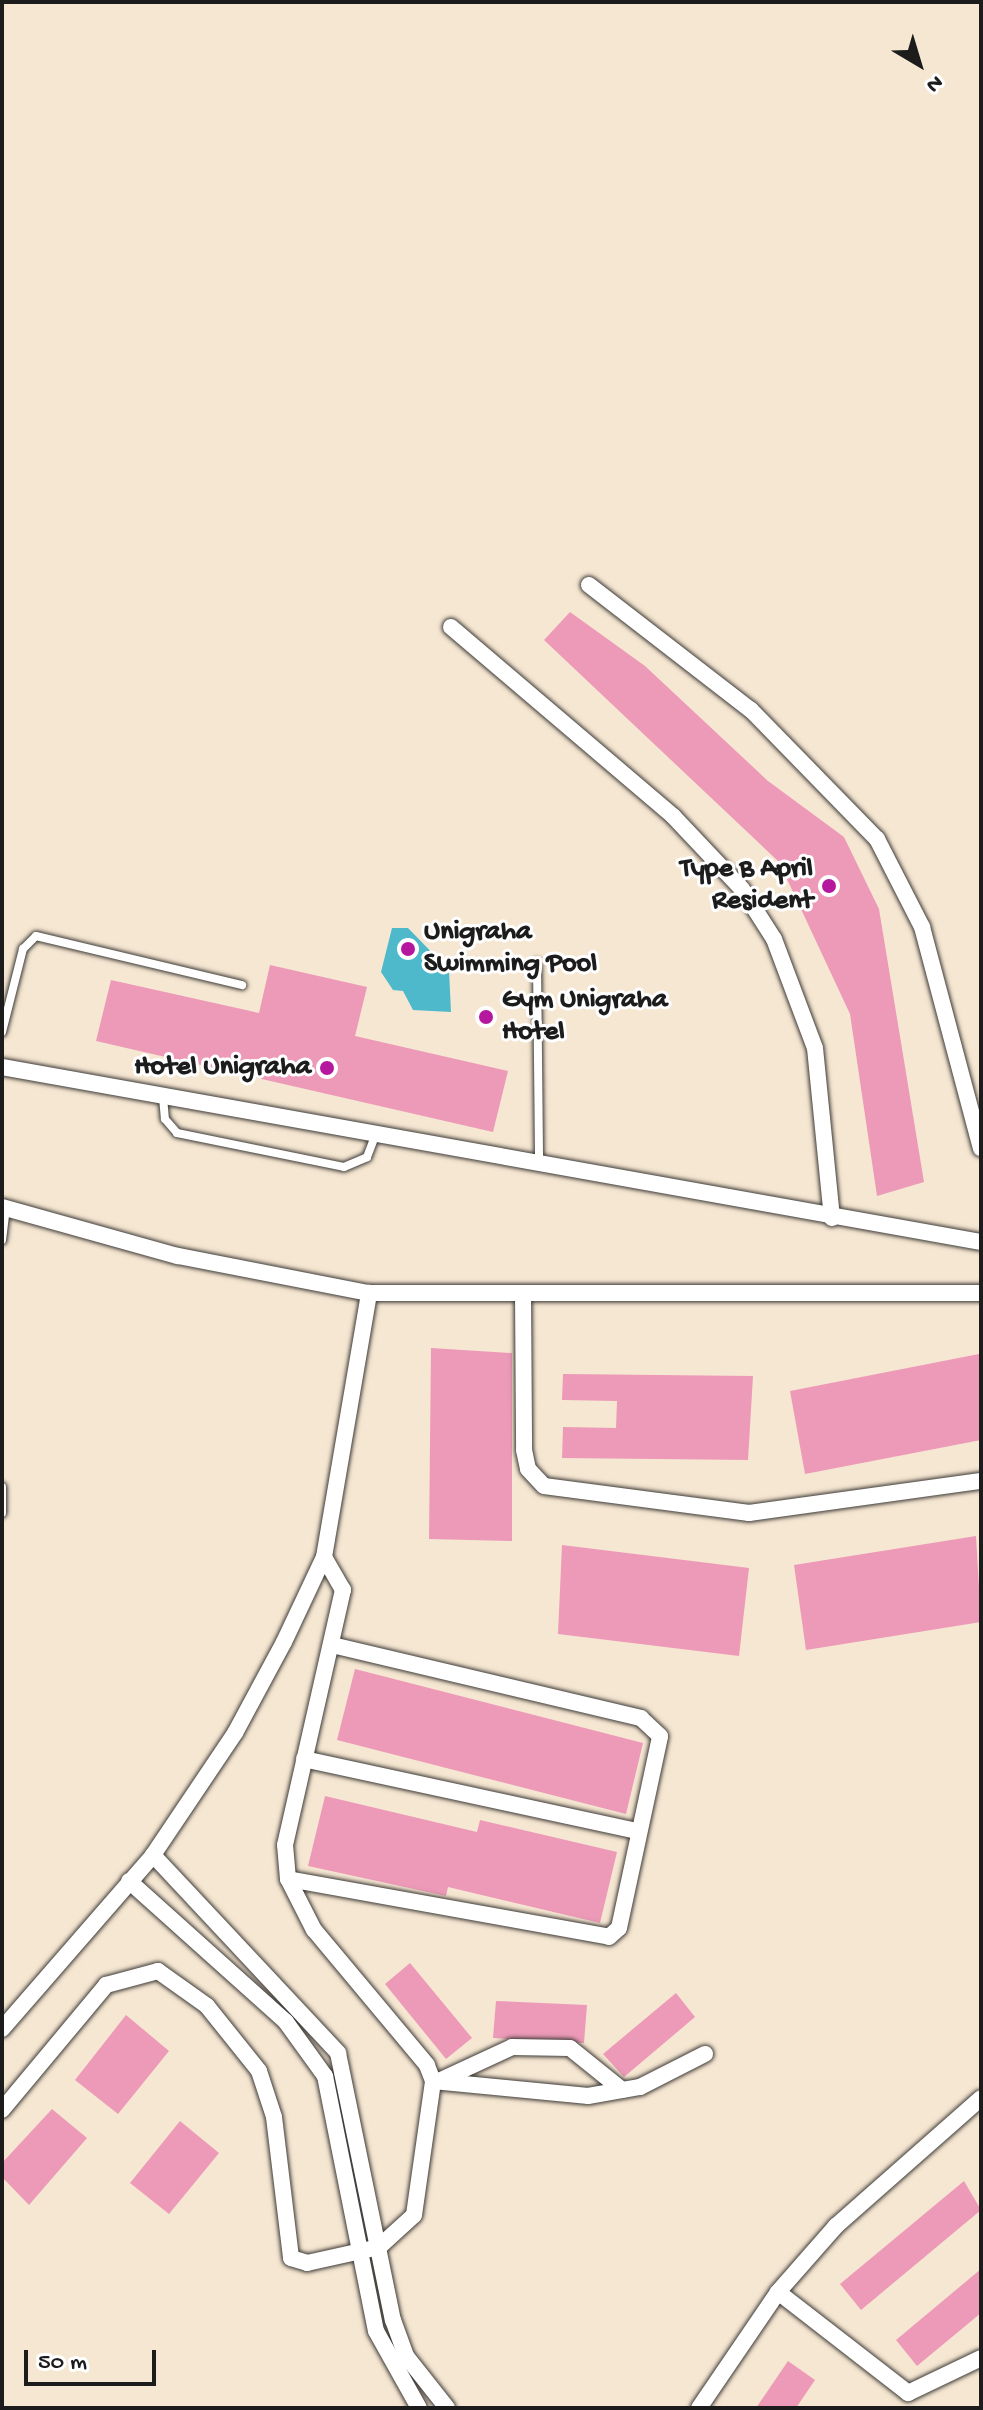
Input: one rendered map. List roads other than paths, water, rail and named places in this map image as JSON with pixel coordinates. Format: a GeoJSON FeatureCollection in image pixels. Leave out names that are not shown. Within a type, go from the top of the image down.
{"type":"FeatureCollection","features":[{"type":"Feature","properties":{"kind":"street"},"geometry":{"type":"LineString","coordinates":[[589,585],[751,710],[877,839],[922,927],[981,1148]]}},
{"type":"Feature","properties":{"kind":"street"},"geometry":{"type":"LineString","coordinates":[[451,627],[673,816],[742,889],[774,939],[815,1048],[832,1218]]}},
{"type":"Feature","properties":{"kind":"street"},"geometry":{"type":"LineString","coordinates":[[2,1067],[832,1218],[981,1242]]}},
{"type":"Feature","properties":{"kind":"street"},"geometry":{"type":"LineString","coordinates":[[4,1208],[178,1256],[369,1293],[981,1293]]}},
{"type":"Feature","properties":{"kind":"street"},"geometry":{"type":"LineString","coordinates":[[2,2029],[153,1855],[235,1733],[324,1557],[369,1293]]}},
{"type":"Feature","properties":{"kind":"street"},"geometry":{"type":"LineString","coordinates":[[523,1293],[524,1450],[528,1469],[544,1486],[749,1513],[981,1481]]}},
{"type":"Feature","properties":{"kind":"street"},"geometry":{"type":"LineString","coordinates":[[2,2110],[106,1985],[158,1971],[207,2006],[259,2071],[274,2117],[291,2258],[307,2263],[379,2247],[414,2215],[437,2080],[422,2057],[314,1930],[288,1879],[285,1845],[343,1590],[324,1557]]}},
{"type":"Feature","properties":{"kind":"street"},"geometry":{"type":"LineString","coordinates":[[288,1879],[599,1939],[619,1928],[660,1736],[641,1718],[332,1645]]}},
{"type":"Feature","properties":{"kind":"street"},"geometry":{"type":"LineString","coordinates":[[304,1759],[638,1831]]}},
{"type":"Feature","properties":{"kind":"street"},"geometry":{"type":"LineString","coordinates":[[153,1855],[338,2053],[379,2247],[406,2356],[447,2408]]}},
{"type":"Feature","properties":{"kind":"street"},"geometry":{"type":"LineString","coordinates":[[129,1881],[309,2050],[333,2107],[358,2252],[376,2331],[419,2408]]}},
{"type":"Feature","properties":{"kind":"street"},"geometry":{"type":"LineString","coordinates":[[437,2080],[512,2047],[570,2048],[622,2090]]}},
{"type":"Feature","properties":{"kind":"street"},"geometry":{"type":"LineString","coordinates":[[437,2080],[527,2092],[622,2090],[705,2054]]}},
{"type":"Feature","properties":{"kind":"street"},"geometry":{"type":"LineString","coordinates":[[699,2408],[778,2292],[836,2226],[981,2099]]}},
{"type":"Feature","properties":{"kind":"street"},"geometry":{"type":"LineString","coordinates":[[778,2292],[906,2401],[981,2358]]}},
{"type":"Feature","properties":{"kind":"lane"},"geometry":{"type":"LineString","coordinates":[[2,1032],[23,949],[36,936],[242,985]]}},
{"type":"Feature","properties":{"kind":"lane"},"geometry":{"type":"LineString","coordinates":[[537,963],[539,1164]]}},
{"type":"Feature","properties":{"kind":"lane"},"geometry":{"type":"LineString","coordinates":[[163,1097],[165,1119],[177,1133],[344,1167],[367,1157],[375,1136]]}},
{"type":"Feature","properties":{"kind":"lane"},"geometry":{"type":"LineString","coordinates":[[2,1240],[4,1208]]}},
{"type":"Feature","properties":{"kind":"lane"},"geometry":{"type":"LineString","coordinates":[[2,1487],[2,1513]]}},
{"type":"Feature","properties":{"kind":"water","name":"Unigraha Swimming Pool"},"geometry":{"type":"Polygon","coordinates":[[[392,928],[408,928],[449,970],[451,1012],[413,1010],[403,991],[393,990],[381,972],[392,928]]]}},
{"type":"Feature","properties":{"kind":"place","name":"Type B April Resident"},"geometry":{"type":"Point","coordinates":[829,886]}},
{"type":"Feature","properties":{"kind":"place","name":"Unigraha Swimming Pool"},"geometry":{"type":"Point","coordinates":[408,949]}},
{"type":"Feature","properties":{"kind":"place","name":"Gym Unigraha Hotel"},"geometry":{"type":"Point","coordinates":[486,1017]}},
{"type":"Feature","properties":{"kind":"place","name":"Hotel Unigraha"},"geometry":{"type":"Point","coordinates":[327,1068]}}]}
